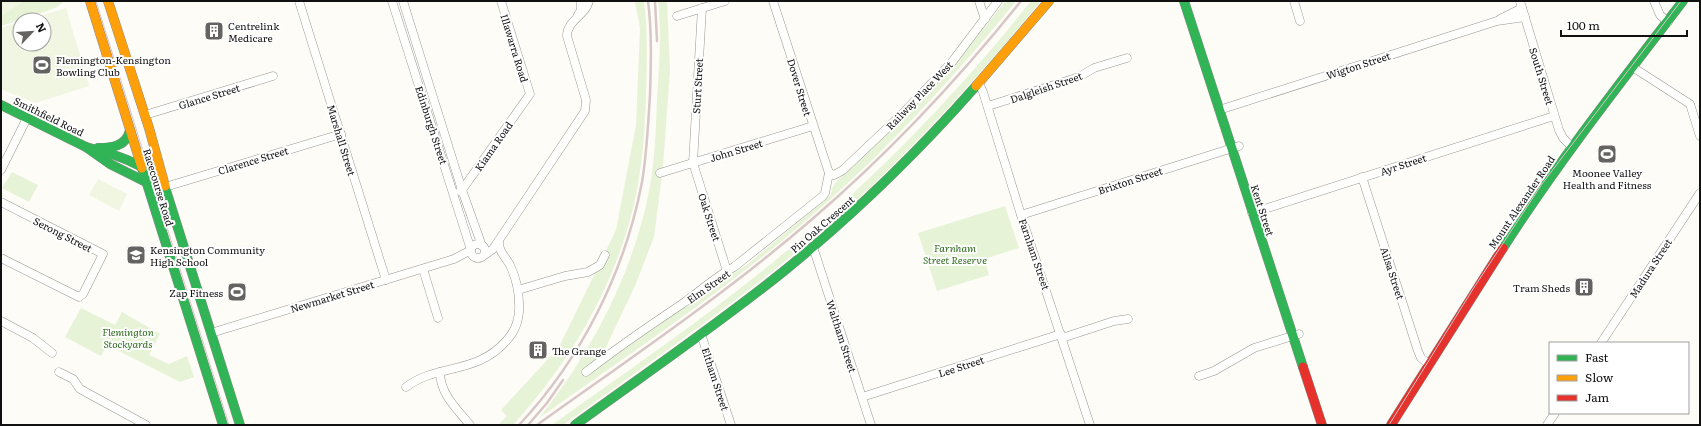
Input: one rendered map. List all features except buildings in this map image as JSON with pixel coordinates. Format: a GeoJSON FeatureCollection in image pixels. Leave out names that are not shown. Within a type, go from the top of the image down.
{"type":"FeatureCollection","features":[{"type":"Feature","properties":{"kind":"main road","name":"Racecourse Road"},"geometry":{"type":"LineString","coordinates":[[90,1],[146,183],[197,341],[220,424]]}},
{"type":"Feature","properties":{"kind":"main road","name":"Racecourse Road"},"geometry":{"type":"LineString","coordinates":[[108,1],[145,115],[165,187],[240,425]]}},
{"type":"Feature","properties":{"kind":"main road","name":"Pin Oak Crescent"},"geometry":{"type":"LineString","coordinates":[[576,425],[701,334],[813,247],[877,189],[924,143],[979,83],[1049,1]]}},
{"type":"Feature","properties":{"kind":"main road","name":"Kent Street"},"geometry":{"type":"LineString","coordinates":[[1184,1],[1223,109]]}},
{"type":"Feature","properties":{"kind":"main road","name":"Kent Street"},"geometry":{"type":"LineString","coordinates":[[1192,1],[1235,147],[1296,335],[1328,425]]}},
{"type":"Feature","properties":{"kind":"main road","name":"Mount Alexander Road"},"geometry":{"type":"LineString","coordinates":[[1392,425],[1524,215],[1572,147],[1634,68],[1683,1]]}},
{"type":"Feature","properties":{"kind":"main road","name":"Smithfield Road"},"geometry":{"type":"LineString","coordinates":[[1,105],[88,148],[110,164],[146,183],[158,188],[165,187],[158,177],[142,168],[113,155],[88,148]]}},
{"type":"Feature","properties":{"kind":"main road"},"geometry":{"type":"LineString","coordinates":[[88,148],[106,148],[119,145],[128,138],[130,130]]}},
{"type":"Feature","properties":{"kind":"main road"},"geometry":{"type":"LineString","coordinates":[[197,341],[211,333]]}},
{"type":"Feature","properties":{"kind":"main road","name":"Kent Street"},"geometry":{"type":"LineString","coordinates":[[1296,335],[1322,425]]}},
{"type":"Feature","properties":{"kind":"street","name":"Marshall Street"},"geometry":{"type":"LineString","coordinates":[[299,1],[386,280]]}},
{"type":"Feature","properties":{"kind":"street","name":"Edinburgh Street"},"geometry":{"type":"LineString","coordinates":[[392,1],[472,254],[483,255],[484,250],[462,190],[403,1]]}},
{"type":"Feature","properties":{"kind":"street","name":"Illawarra Road"},"geometry":{"type":"LineString","coordinates":[[501,1],[530,94]]}},
{"type":"Feature","properties":{"kind":"street"},"geometry":{"type":"LineString","coordinates":[[576,19],[581,10],[582,1]]}},
{"type":"Feature","properties":{"kind":"street"},"geometry":{"type":"LineString","coordinates":[[483,255],[499,240],[585,111],[586,100],[567,36],[569,27],[586,8],[589,1]]}},
{"type":"Feature","properties":{"kind":"street"},"geometry":{"type":"LineString","coordinates":[[677,16],[725,1]]}},
{"type":"Feature","properties":{"kind":"street","name":"Dover Street"},"geometry":{"type":"LineString","coordinates":[[773,1],[812,126],[831,174]]}},
{"type":"Feature","properties":{"kind":"street"},"geometry":{"type":"LineString","coordinates":[[979,1],[985,19]]}},
{"type":"Feature","properties":{"kind":"street","name":"Railway Place West"},"geometry":{"type":"LineString","coordinates":[[831,174],[843,170],[922,94],[952,62],[998,1]]}},
{"type":"Feature","properties":{"kind":"street"},"geometry":{"type":"LineString","coordinates":[[1294,1],[1300,21]]}},
{"type":"Feature","properties":{"kind":"street"},"geometry":{"type":"LineString","coordinates":[[1654,1],[1660,15],[1668,22]]}},
{"type":"Feature","properties":{"kind":"street","name":"Wigton Street"},"geometry":{"type":"LineString","coordinates":[[1497,21],[1521,4]]}},
{"type":"Feature","properties":{"kind":"street","name":"South Street"},"geometry":{"type":"LineString","coordinates":[[1521,4],[1554,116],[1561,135],[1572,147]]}},
{"type":"Feature","properties":{"kind":"street","name":"Sturt Street"},"geometry":{"type":"LineString","coordinates":[[693,163],[702,8]]}},
{"type":"Feature","properties":{"kind":"street","name":"Wigton Street"},"geometry":{"type":"LineString","coordinates":[[1223,109],[1497,21],[1525,17]]}},
{"type":"Feature","properties":{"kind":"street","name":"Dalgleish Street"},"geometry":{"type":"LineString","coordinates":[[988,106],[1078,77],[1094,68],[1127,58]]}},
{"type":"Feature","properties":{"kind":"street"},"geometry":{"type":"LineString","coordinates":[[1634,68],[1690,104],[1700,136]]}},
{"type":"Feature","properties":{"kind":"street","name":"Glance Street"},"geometry":{"type":"LineString","coordinates":[[145,115],[273,76]]}},
{"type":"Feature","properties":{"kind":"street","name":"Farnham Street"},"geometry":{"type":"LineString","coordinates":[[979,83],[988,106],[1090,425]]}},
{"type":"Feature","properties":{"kind":"street","name":"Kiama Road"},"geometry":{"type":"LineString","coordinates":[[462,190],[530,94]]}},
{"type":"Feature","properties":{"kind":"street","name":"Ayr Street"},"geometry":{"type":"LineString","coordinates":[[1256,211],[1554,116]]}},
{"type":"Feature","properties":{"kind":"street"},"geometry":{"type":"LineString","coordinates":[[1,170],[27,118]]}},
{"type":"Feature","properties":{"kind":"street","name":"John Street"},"geometry":{"type":"LineString","coordinates":[[660,174],[812,126]]}},
{"type":"Feature","properties":{"kind":"street","name":"Clarence Street"},"geometry":{"type":"LineString","coordinates":[[165,187],[341,134]]}},
{"type":"Feature","properties":{"kind":"street","name":"Brixton Street"},"geometry":{"type":"LineString","coordinates":[[1022,215],[1235,147]]}},
{"type":"Feature","properties":{"kind":"street","name":"Oak Street"},"geometry":{"type":"LineString","coordinates":[[693,163],[727,271]]}},
{"type":"Feature","properties":{"kind":"street","name":"Elm Street"},"geometry":{"type":"LineString","coordinates":[[586,372],[612,351],[684,303],[727,271],[738,265],[825,193],[831,174]]}},
{"type":"Feature","properties":{"kind":"street","name":"Ailsa Street"},"geometry":{"type":"LineString","coordinates":[[1362,178],[1418,351],[1421,358],[1429,364]]}},
{"type":"Feature","properties":{"kind":"street"},"geometry":{"type":"LineString","coordinates":[[453,194],[462,190]]}},
{"type":"Feature","properties":{"kind":"street","name":"Madura Street"},"geometry":{"type":"LineString","coordinates":[[1602,342],[1700,193]]}},
{"type":"Feature","properties":{"kind":"street","name":"Serong Street"},"geometry":{"type":"LineString","coordinates":[[1,202],[103,254],[80,297],[1,258]]}},
{"type":"Feature","properties":{"kind":"street"},"geometry":{"type":"LineString","coordinates":[[482,246],[491,245],[499,240]]}},
{"type":"Feature","properties":{"kind":"street"},"geometry":{"type":"LineString","coordinates":[[406,387],[422,378],[481,361],[504,344],[512,333],[518,318],[518,290],[514,274],[500,250],[499,240]]}},
{"type":"Feature","properties":{"kind":"street","name":"Newmarket Street"},"geometry":{"type":"LineString","coordinates":[[454,259],[471,250],[475,245],[482,246]]}},
{"type":"Feature","properties":{"kind":"street","name":"Waltham Street"},"geometry":{"type":"LineString","coordinates":[[813,247],[871,425]]}},
{"type":"Feature","properties":{"kind":"street"},"geometry":{"type":"LineString","coordinates":[[483,255],[496,251],[506,258]]}},
{"type":"Feature","properties":{"kind":"street","name":"Newmarket Street"},"geometry":{"type":"LineString","coordinates":[[211,333],[454,259],[483,255]]}},
{"type":"Feature","properties":{"kind":"street"},"geometry":{"type":"LineString","coordinates":[[518,290],[558,278],[588,272],[600,265],[605,255]]}},
{"type":"Feature","properties":{"kind":"street"},"geometry":{"type":"LineString","coordinates":[[423,269],[438,318]]}},
{"type":"Feature","properties":{"kind":"street","name":"Lee Street"},"geometry":{"type":"LineString","coordinates":[[862,398],[1061,336],[1114,321],[1128,319]]}},
{"type":"Feature","properties":{"kind":"street"},"geometry":{"type":"LineString","coordinates":[[1,321],[34,338],[52,353]]}},
{"type":"Feature","properties":{"kind":"street","name":"Eltham Street"},"geometry":{"type":"LineString","coordinates":[[701,334],[731,425]]}},
{"type":"Feature","properties":{"kind":"street"},"geometry":{"type":"LineString","coordinates":[[1199,376],[1214,372],[1254,348],[1296,335]]}},
{"type":"Feature","properties":{"kind":"street"},"geometry":{"type":"LineString","coordinates":[[59,372],[73,379],[80,389],[146,425]]}},
{"type":"Feature","properties":{"kind":"street"},"geometry":{"type":"LineString","coordinates":[[440,372],[440,382],[443,390],[470,425]]}},
{"type":"Feature","properties":{"kind":"street"},"geometry":{"type":"LineString","coordinates":[[1547,425],[1554,414]]}},
{"type":"Feature","properties":{"kind":"street"},"geometry":{"type":"LineString","coordinates":[[127,425],[132,417]]}},
{"type":"Feature","properties":{"kind":"green space"},"geometry":{"type":"Polygon","coordinates":[[[1,1],[64,1],[57,7],[44,12],[12,12],[12,22],[1,26],[1,1]]]}},
{"type":"Feature","properties":{"kind":"green space"},"geometry":{"type":"Polygon","coordinates":[[[1,1],[24,1],[1,16],[1,1]]]}},
{"type":"Feature","properties":{"kind":"green space"},"geometry":{"type":"Polygon","coordinates":[[[635,1],[644,1],[647,36],[645,127],[637,192],[620,252],[597,305],[567,356],[532,403],[513,425],[498,425],[507,416],[501,410],[559,347],[616,230],[636,125],[640,28],[635,1]]]}},
{"type":"Feature","properties":{"kind":"green space"},"geometry":{"type":"Polygon","coordinates":[[[658,1],[667,1],[670,70],[663,167],[654,237],[635,286],[595,370],[711,288],[748,264],[831,195],[832,188],[836,182],[920,101],[949,70],[1006,1],[1016,1],[958,70],[927,104],[831,199],[762,257],[707,299],[539,418],[576,367],[608,311],[621,282],[642,222],[653,168],[655,144],[660,50],[658,1]]]}},
{"type":"Feature","properties":{"kind":"green space"},"geometry":{"type":"Polygon","coordinates":[[[1031,1],[1041,1],[963,92],[880,178],[821,232],[726,307],[563,425],[552,425],[727,299],[850,196],[914,134],[944,102],[1031,1]]]}},
{"type":"Feature","properties":{"kind":"green space","name":"Flemington-Kensington Bowling Club"},"geometry":{"type":"Polygon","coordinates":[[[66,8],[89,86],[35,103],[1,89],[1,28],[12,25],[12,52],[52,52],[52,12],[66,8]]]}},
{"type":"Feature","properties":{"kind":"green space"},"geometry":{"type":"Polygon","coordinates":[[[12,172],[38,185],[29,202],[2,188],[12,172]]]}},
{"type":"Feature","properties":{"kind":"green space"},"geometry":{"type":"Polygon","coordinates":[[[98,179],[127,194],[119,211],[89,195],[98,179]]]}},
{"type":"Feature","properties":{"kind":"green space","name":"Farnham Street Reserve"},"geometry":{"type":"Polygon","coordinates":[[[1005,206],[1019,248],[984,259],[989,275],[937,291],[918,233],[1005,206]]]}},
{"type":"Feature","properties":{"kind":"green space","name":"Flemington Stockyards"},"geometry":{"type":"Polygon","coordinates":[[[81,308],[115,325],[122,312],[160,334],[149,355],[169,364],[187,356],[194,377],[180,382],[107,345],[101,356],[65,337],[81,308]]]}},
{"type":"Feature","properties":{"kind":"tram line"},"geometry":{"type":"LineString","coordinates":[[96,1],[229,425]]}},
{"type":"Feature","properties":{"kind":"tram line"},"geometry":{"type":"LineString","coordinates":[[1389,425],[1473,289],[1542,184],[1681,1]]}},
{"type":"Feature","properties":{"kind":"railway"},"geometry":{"type":"LineString","coordinates":[[519,425],[562,372],[581,343],[612,281],[624,249],[642,182],[646,149],[651,60],[648,1]]}},
{"type":"Feature","properties":{"kind":"railway"},"geometry":{"type":"LineString","coordinates":[[655,1],[657,41]]}},
{"type":"Feature","properties":{"kind":"railway"},"geometry":{"type":"LineString","coordinates":[[537,425],[710,301],[744,275],[839,196],[920,116],[972,60],[1021,1]]}},
{"type":"Feature","properties":{"kind":"railway"},"geometry":{"type":"LineString","coordinates":[[528,425],[547,403],[563,380]]}},
{"type":"Feature","properties":{"kind":"traffic: fast"},"geometry":{"type":"LineString","coordinates":[[1184,1],[1303,367]]}},
{"type":"Feature","properties":{"kind":"traffic: fast"},"geometry":{"type":"LineString","coordinates":[[1503,248],[1568,153],[1683,1]]}},
{"type":"Feature","properties":{"kind":"traffic: fast"},"geometry":{"type":"LineString","coordinates":[[575,425],[733,311],[810,250],[884,183],[954,111],[976,86]]}},
{"type":"Feature","properties":{"kind":"traffic: fast"},"geometry":{"type":"LineString","coordinates":[[1,105],[86,147],[110,164],[152,185]]}},
{"type":"Feature","properties":{"kind":"traffic: fast"},"geometry":{"type":"LineString","coordinates":[[98,148],[113,147],[122,143],[126,140],[130,130]]}},
{"type":"Feature","properties":{"kind":"traffic: fast"},"geometry":{"type":"LineString","coordinates":[[86,147],[128,160],[147,170],[164,184],[240,425]]}},
{"type":"Feature","properties":{"kind":"traffic: fast"},"geometry":{"type":"LineString","coordinates":[[142,168],[223,425]]}},
{"type":"Feature","properties":{"kind":"traffic: slow"},"geometry":{"type":"LineString","coordinates":[[90,1],[142,168]]}},
{"type":"Feature","properties":{"kind":"traffic: slow"},"geometry":{"type":"LineString","coordinates":[[108,1],[149,128],[165,186]]}},
{"type":"Feature","properties":{"kind":"traffic: slow"},"geometry":{"type":"LineString","coordinates":[[976,86],[1049,1]]}},
{"type":"Feature","properties":{"kind":"traffic: jam"},"geometry":{"type":"LineString","coordinates":[[1391,425],[1503,248]]}},
{"type":"Feature","properties":{"kind":"traffic: jam"},"geometry":{"type":"LineString","coordinates":[[1303,367],[1322,425]]}},
{"type":"Feature","properties":{"kind":"place","name":"Centrelink Medicare"},"geometry":{"type":"Point","coordinates":[214,31]}},
{"type":"Feature","properties":{"kind":"place","name":"Flemington-Kensington Bowling Club"},"geometry":{"type":"Point","coordinates":[42,65]}},
{"type":"Feature","properties":{"kind":"place","name":"Moonee Valley Health and Fitness"},"geometry":{"type":"Point","coordinates":[1607,154]}},
{"type":"Feature","properties":{"kind":"place","name":"Kensington Community High School"},"geometry":{"type":"Point","coordinates":[136,255]}},
{"type":"Feature","properties":{"kind":"place","name":"Tram Sheds"},"geometry":{"type":"Point","coordinates":[1584,287]}},
{"type":"Feature","properties":{"kind":"place","name":"Zap Fitness"},"geometry":{"type":"Point","coordinates":[237,292]}},
{"type":"Feature","properties":{"kind":"place","name":"The Grange"},"geometry":{"type":"Point","coordinates":[538,350]}}]}
